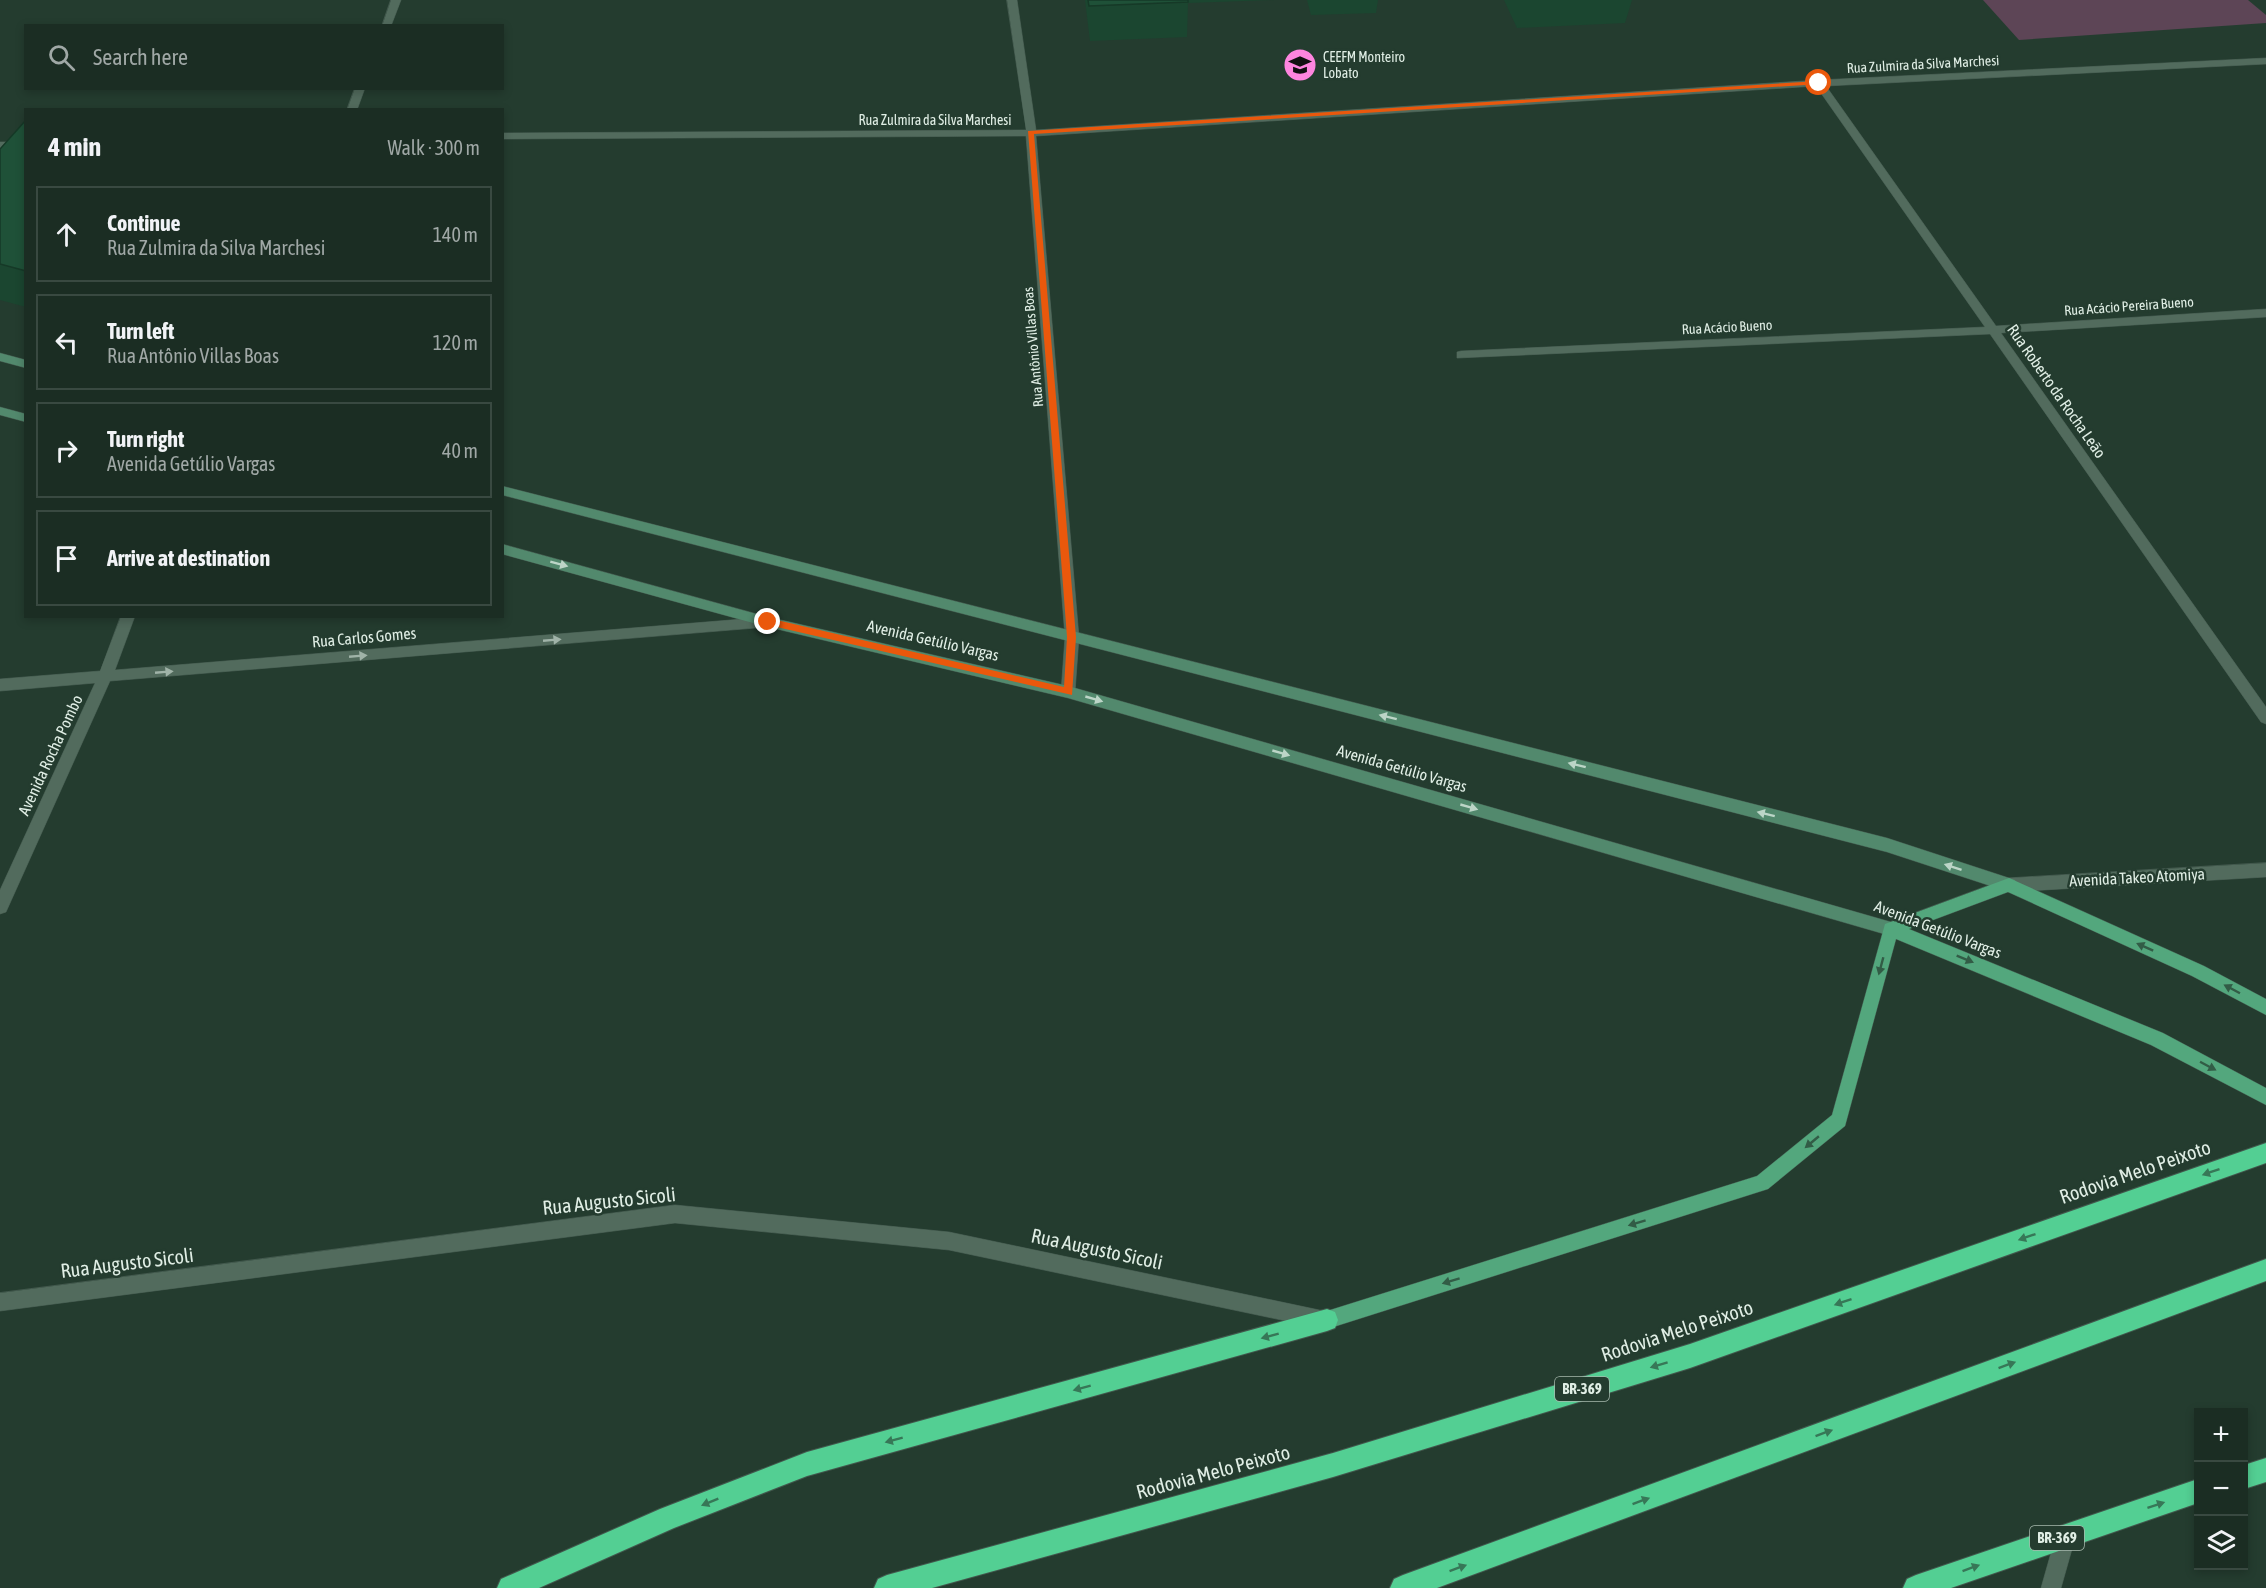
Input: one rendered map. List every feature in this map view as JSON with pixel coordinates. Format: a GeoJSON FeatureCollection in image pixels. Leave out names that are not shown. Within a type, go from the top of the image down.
{"type":"FeatureCollection","features":[{"type":"Feature","properties":{"kind":"highway","name":"Rodovia Melo Peixoto"},"geometry":{"type":"LineString","coordinates":[[886,1588],[1333,1465],[1690,1356],[2266,1153]]}},
{"type":"Feature","properties":{"kind":"highway"},"geometry":{"type":"LineString","coordinates":[[1403,1588],[2266,1270]]}},
{"type":"Feature","properties":{"kind":"highway"},"geometry":{"type":"LineString","coordinates":[[510,1588],[669,1518],[807,1464],[1327,1320]]}},
{"type":"Feature","properties":{"kind":"highway"},"geometry":{"type":"LineString","coordinates":[[2248,1476],[2266,1470]]}},
{"type":"Feature","properties":{"kind":"highway","name":"BR-369"},"geometry":{"type":"LineString","coordinates":[[1916,1588],[2066,1534],[2194,1493]]}},
{"type":"Feature","properties":{"kind":"main road"},"geometry":{"type":"LineString","coordinates":[[1327,1320],[1762,1183],[1839,1120],[1891,929],[2009,885],[2198,971],[2266,1007]]}},
{"type":"Feature","properties":{"kind":"main road","name":"Avenida Getúlio Vargas"},"geometry":{"type":"LineString","coordinates":[[1891,929],[2157,1039],[2266,1097]]}},
{"type":"Feature","properties":{"kind":"street"},"geometry":{"type":"LineString","coordinates":[[387,24],[396,0]]}},
{"type":"Feature","properties":{"kind":"street","name":"Rua Antônio Villas Boas"},"geometry":{"type":"LineString","coordinates":[[1012,0],[1031,133],[1072,637],[1068,692]]}},
{"type":"Feature","properties":{"kind":"street","name":"Rua Zulmira da Silva Marchesi"},"geometry":{"type":"LineString","coordinates":[[504,136],[1031,133],[1819,83],[2266,61]]}},
{"type":"Feature","properties":{"kind":"street","name":"Rua Roberto da Rocha Leão"},"geometry":{"type":"LineString","coordinates":[[1819,83],[2266,718]]}},
{"type":"Feature","properties":{"kind":"street"},"geometry":{"type":"LineString","coordinates":[[353,108],[359,90]]}},
{"type":"Feature","properties":{"kind":"street"},"geometry":{"type":"LineString","coordinates":[[0,145],[24,145]]}},
{"type":"Feature","properties":{"kind":"street","name":"Rua Acácio Pereira Bueno"},"geometry":{"type":"LineString","coordinates":[[1994,330],[2266,313]]}},
{"type":"Feature","properties":{"kind":"street","name":"Rua Acácio Bueno"},"geometry":{"type":"LineString","coordinates":[[1461,355],[1994,330]]}},
{"type":"Feature","properties":{"kind":"street"},"geometry":{"type":"LineString","coordinates":[[0,357],[24,363]]}},
{"type":"Feature","properties":{"kind":"street"},"geometry":{"type":"LineString","coordinates":[[0,411],[24,417]]}},
{"type":"Feature","properties":{"kind":"street"},"geometry":{"type":"LineString","coordinates":[[504,491],[1887,844],[2009,885]]}},
{"type":"Feature","properties":{"kind":"street","name":"Avenida Getúlio Vargas"},"geometry":{"type":"LineString","coordinates":[[504,550],[768,622],[1068,692],[1891,929]]}},
{"type":"Feature","properties":{"kind":"street","name":"Avenida Rocha Pombo"},"geometry":{"type":"LineString","coordinates":[[0,907],[105,676],[127,618]]}},
{"type":"Feature","properties":{"kind":"street","name":"Rua Carlos Gomes"},"geometry":{"type":"LineString","coordinates":[[0,685],[768,622]]}},
{"type":"Feature","properties":{"kind":"street","name":"Avenida Takeo Atomiya"},"geometry":{"type":"LineString","coordinates":[[2009,885],[2266,870]]}},
{"type":"Feature","properties":{"kind":"street","name":"Rua Augusto Sicoli"},"geometry":{"type":"LineString","coordinates":[[0,1302],[675,1214],[949,1241],[1327,1320]]}},
{"type":"Feature","properties":{"kind":"street"},"geometry":{"type":"LineString","coordinates":[[2051,1588],[2066,1534]]}},
{"type":"Feature","properties":{"kind":"shaded area"},"geometry":{"type":"Polygon","coordinates":[[[1983,0],[2248,0],[2266,15],[2266,23],[2019,40],[1983,0]]]}},
{"type":"Feature","properties":{"kind":"building"},"geometry":{"type":"Polygon","coordinates":[[[1088,0],[1188,0],[1188,2],[1089,6],[1088,0]]]}},
{"type":"Feature","properties":{"kind":"building"},"geometry":{"type":"Polygon","coordinates":[[[24,122],[24,270],[0,264],[0,149],[24,122]]]}},
{"type":"Feature","properties":{"kind":"place","name":"CEEFM Monteiro Lobato"},"geometry":{"type":"Point","coordinates":[1300,65]}},
{"type":"Feature","properties":{"kind":"route"},"geometry":{"type":"LineString","coordinates":[[768,622],[1068,692],[1072,637],[1031,133],[1819,83]]}}]}
